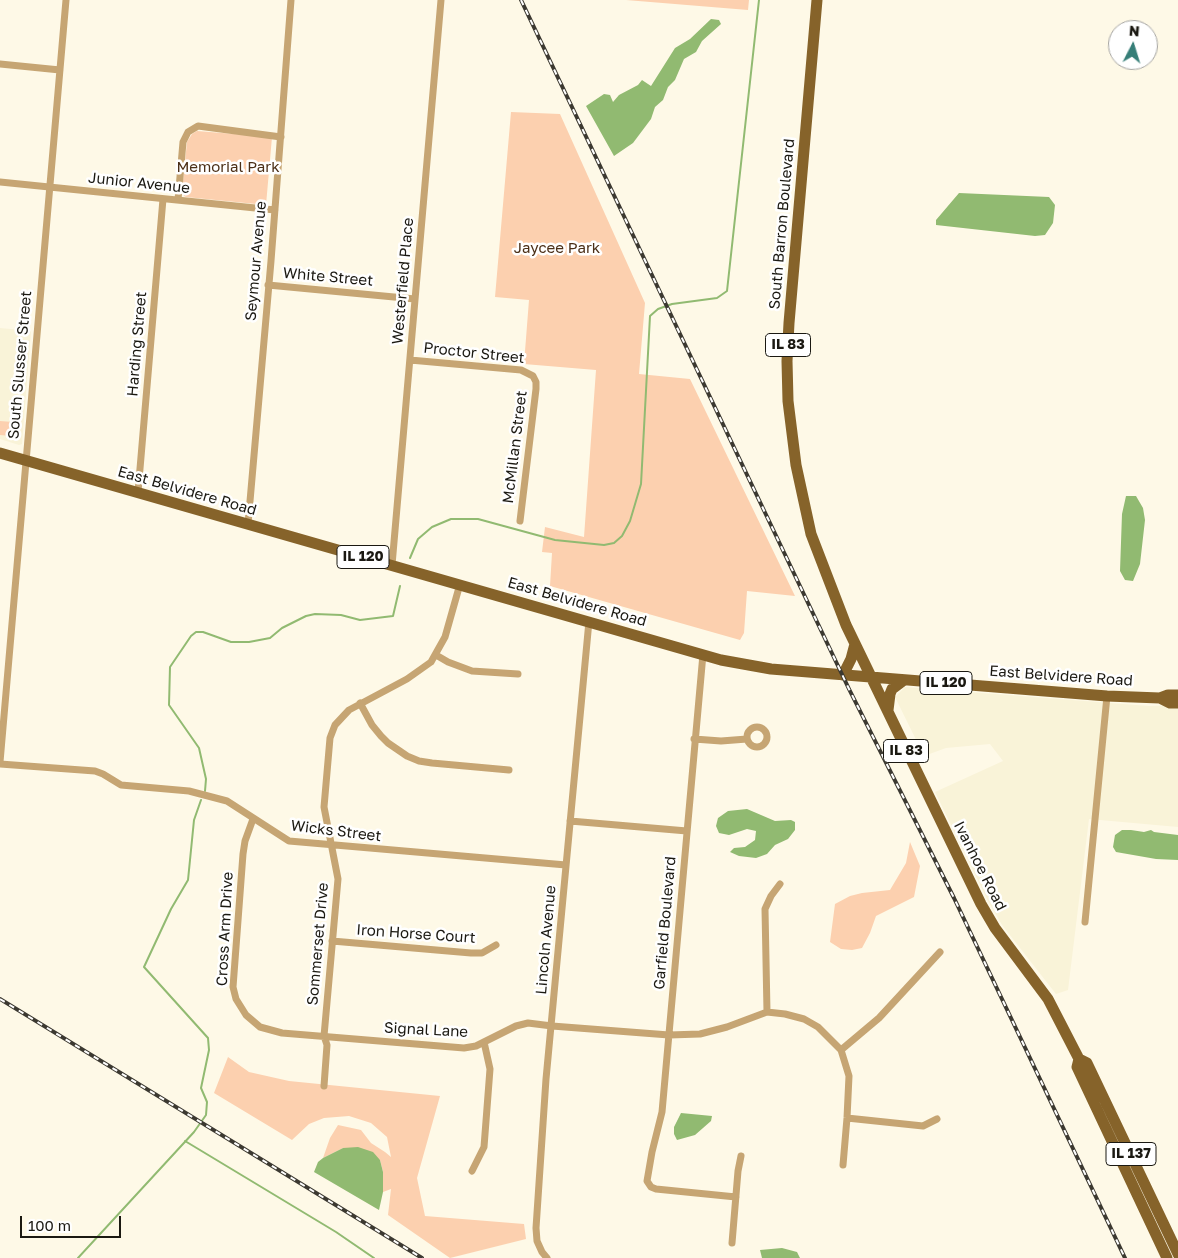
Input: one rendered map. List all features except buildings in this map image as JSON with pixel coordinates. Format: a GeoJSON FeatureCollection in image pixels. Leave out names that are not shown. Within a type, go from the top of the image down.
{"type":"FeatureCollection","features":[{"type":"Feature","properties":{"kind":"main road","name":"South Barron Boulevard"},"geometry":{"type":"LineString","coordinates":[[817,0],[789,323],[787,361],[788,402],[796,465],[811,534],[846,625],[871,677]]}},
{"type":"Feature","properties":{"kind":"main road","name":"East Belvidere Road"},"geometry":{"type":"LineString","coordinates":[[0,453],[703,654],[771,669],[1107,696],[1160,698],[1168,695],[1178,695]]}},
{"type":"Feature","properties":{"kind":"main road"},"geometry":{"type":"LineString","coordinates":[[843,675],[852,659],[855,644]]}},
{"type":"Feature","properties":{"kind":"main road","name":"Ivanhoe Road"},"geometry":{"type":"LineString","coordinates":[[871,677],[984,909],[1000,935],[1048,1000],[1079,1059]]}},
{"type":"Feature","properties":{"kind":"main road"},"geometry":{"type":"LineString","coordinates":[[888,712],[892,689],[904,680]]}},
{"type":"Feature","properties":{"kind":"main road","name":"East Belvidere Road"},"geometry":{"type":"LineString","coordinates":[[1160,698],[1170,703],[1178,703]]}},
{"type":"Feature","properties":{"kind":"main road"},"geometry":{"type":"LineString","coordinates":[[1079,1059],[1077,1067],[1167,1258]]}},
{"type":"Feature","properties":{"kind":"main road","name":"IL 137"},"geometry":{"type":"LineString","coordinates":[[1079,1059],[1088,1063],[1178,1254]]}},
{"type":"Feature","properties":{"kind":"street","name":"South Slusser Street"},"geometry":{"type":"LineString","coordinates":[[0,763],[66,0]]}},
{"type":"Feature","properties":{"kind":"street","name":"Seymour Avenue"},"geometry":{"type":"LineString","coordinates":[[248,524],[291,0]]}},
{"type":"Feature","properties":{"kind":"street","name":"Westerfield Place"},"geometry":{"type":"LineString","coordinates":[[392,565],[441,0]]}},
{"type":"Feature","properties":{"kind":"street"},"geometry":{"type":"LineString","coordinates":[[0,64],[60,70]]}},
{"type":"Feature","properties":{"kind":"street"},"geometry":{"type":"LineString","coordinates":[[178,200],[182,142],[188,132],[198,126],[281,137]]}},
{"type":"Feature","properties":{"kind":"street","name":"Junior Avenue"},"geometry":{"type":"LineString","coordinates":[[0,182],[275,210]]}},
{"type":"Feature","properties":{"kind":"street","name":"Harding Street"},"geometry":{"type":"LineString","coordinates":[[138,492],[163,199]]}},
{"type":"Feature","properties":{"kind":"street","name":"White Street"},"geometry":{"type":"LineString","coordinates":[[268,285],[415,299]]}},
{"type":"Feature","properties":{"kind":"street","name":"Proctor Street"},"geometry":{"type":"LineString","coordinates":[[410,360],[521,370],[533,376]]}},
{"type":"Feature","properties":{"kind":"street","name":"McMillan Street"},"geometry":{"type":"LineString","coordinates":[[520,521],[536,388],[533,376]]}},
{"type":"Feature","properties":{"kind":"street","name":"Sommerset Drive"},"geometry":{"type":"LineString","coordinates":[[324,1086],[328,1045],[324,1036],[338,879],[324,807],[330,738],[335,725],[342,716],[360,703],[420,671],[431,662],[445,637],[460,584]]}},
{"type":"Feature","properties":{"kind":"street","name":"Lincoln Avenue"},"geometry":{"type":"LineString","coordinates":[[547,1258],[537,1241],[536,1228],[546,1079],[575,751],[589,621]]}},
{"type":"Feature","properties":{"kind":"street"},"geometry":{"type":"LineString","coordinates":[[436,654],[448,662],[472,671],[518,674]]}},
{"type":"Feature","properties":{"kind":"street","name":"Garfield Boulevard"},"geometry":{"type":"LineString","coordinates":[[703,654],[662,1112],[647,1176],[649,1185],[656,1189],[736,1197]]}},
{"type":"Feature","properties":{"kind":"street"},"geometry":{"type":"LineString","coordinates":[[1085,922],[1107,696]]}},
{"type":"Feature","properties":{"kind":"street"},"geometry":{"type":"LineString","coordinates":[[360,703],[372,725],[381,736],[407,756],[419,761],[432,763],[509,770]]}},
{"type":"Feature","properties":{"kind":"street"},"geometry":{"type":"LineString","coordinates":[[694,739],[721,742],[747,739]]}},
{"type":"Feature","properties":{"kind":"street","name":"Wicks Street"},"geometry":{"type":"LineString","coordinates":[[0,763],[95,771],[121,786],[189,791],[227,801],[289,841],[566,865]]}},
{"type":"Feature","properties":{"kind":"street","name":"Cross Arm Drive"},"geometry":{"type":"LineString","coordinates":[[253,819],[245,841],[243,854],[233,976],[236,999],[246,1015],[260,1027],[282,1033],[324,1036]]}},
{"type":"Feature","properties":{"kind":"street"},"geometry":{"type":"LineString","coordinates":[[570,821],[687,831]]}},
{"type":"Feature","properties":{"kind":"street"},"geometry":{"type":"LineString","coordinates":[[780,884],[771,896],[765,909],[767,1012],[804,1019],[818,1027],[841,1050],[849,1076],[843,1165]]}},
{"type":"Feature","properties":{"kind":"street","name":"Iron Horse Court"},"geometry":{"type":"LineString","coordinates":[[332,941],[470,953],[482,952],[496,945]]}},
{"type":"Feature","properties":{"kind":"street"},"geometry":{"type":"LineString","coordinates":[[841,1050],[879,1018],[940,952]]}},
{"type":"Feature","properties":{"kind":"street","name":"Signal Lane"},"geometry":{"type":"LineString","coordinates":[[324,1036],[464,1048],[484,1042],[516,1026],[528,1023],[669,1035],[700,1034],[727,1027],[767,1012]]}},
{"type":"Feature","properties":{"kind":"street"},"geometry":{"type":"LineString","coordinates":[[472,1171],[484,1147],[490,1069],[484,1042]]}},
{"type":"Feature","properties":{"kind":"street"},"geometry":{"type":"LineString","coordinates":[[847,1118],[923,1126],[938,1119]]}},
{"type":"Feature","properties":{"kind":"street"},"geometry":{"type":"LineString","coordinates":[[732,1243],[741,1156]]}},
{"type":"Feature","properties":{"kind":"shaded area"},"geometry":{"type":"Polygon","coordinates":[[[711,19],[719,20],[721,24],[702,41],[696,52],[684,59],[675,80],[668,87],[663,100],[655,107],[651,119],[633,143],[614,156],[586,106],[604,94],[610,95],[613,102],[619,95],[638,85],[642,80],[651,86],[675,48],[690,39],[711,19]]]}},
{"type":"Feature","properties":{"kind":"shaded area"},"geometry":{"type":"Polygon","coordinates":[[[959,193],[1049,197],[1055,205],[1053,223],[1045,235],[1035,236],[936,225],[936,220],[959,193]]]}},
{"type":"Feature","properties":{"kind":"shaded area"},"geometry":{"type":"Polygon","coordinates":[[[0,328],[31,331],[22,444],[19,445],[0,439],[0,328]]]}},
{"type":"Feature","properties":{"kind":"shaded area"},"geometry":{"type":"Polygon","coordinates":[[[1126,496],[1136,496],[1143,508],[1145,520],[1140,564],[1133,581],[1125,580],[1120,571],[1122,514],[1126,496]]]}},
{"type":"Feature","properties":{"kind":"shaded area"},"geometry":{"type":"Polygon","coordinates":[[[905,687],[1149,706],[1178,705],[1178,827],[1089,819],[1068,990],[1056,994],[1002,925],[988,901],[935,792],[1003,761],[990,744],[946,748],[924,756],[895,697],[905,687]]]}},
{"type":"Feature","properties":{"kind":"shaded area"},"geometry":{"type":"Polygon","coordinates":[[[747,809],[775,821],[791,820],[795,822],[795,830],[788,839],[775,845],[767,854],[756,858],[739,856],[730,852],[734,848],[745,847],[755,840],[756,831],[747,829],[729,835],[719,833],[716,826],[718,818],[728,811],[747,809]]]}},
{"type":"Feature","properties":{"kind":"shaded area"},"geometry":{"type":"Polygon","coordinates":[[[1122,830],[1144,832],[1151,830],[1178,835],[1178,860],[1156,859],[1116,852],[1113,847],[1115,835],[1122,830]]]}},
{"type":"Feature","properties":{"kind":"shaded area"},"geometry":{"type":"Polygon","coordinates":[[[681,1113],[712,1116],[711,1121],[695,1135],[677,1140],[674,1134],[674,1127],[681,1113]]]}},
{"type":"Feature","properties":{"kind":"shaded area"},"geometry":{"type":"Polygon","coordinates":[[[358,1147],[373,1152],[380,1160],[383,1172],[383,1192],[379,1210],[314,1172],[318,1162],[323,1158],[343,1148],[358,1147]]]}},
{"type":"Feature","properties":{"kind":"shaded area"},"geometry":{"type":"Polygon","coordinates":[[[782,1248],[797,1252],[800,1258],[762,1258],[760,1250],[782,1248]]]}},
{"type":"Feature","properties":{"kind":"green space"},"geometry":{"type":"Polygon","coordinates":[[[626,0],[749,0],[748,10],[626,0]]]}},
{"type":"Feature","properties":{"kind":"green space","name":"Jaycee Park"},"geometry":{"type":"Polygon","coordinates":[[[511,112],[560,114],[645,303],[639,374],[690,379],[795,596],[747,591],[744,633],[740,640],[550,586],[552,553],[542,552],[545,527],[584,537],[596,370],[524,364],[529,300],[495,297],[511,112]]]}},
{"type":"Feature","properties":{"kind":"green space","name":"Memorial Park"},"geometry":{"type":"Polygon","coordinates":[[[197,131],[272,137],[266,205],[184,196],[182,191],[187,142],[192,134],[197,131]]]}},
{"type":"Feature","properties":{"kind":"green space"},"geometry":{"type":"Polygon","coordinates":[[[0,421],[13,422],[11,436],[0,435],[0,421]]]}},
{"type":"Feature","properties":{"kind":"green space"},"geometry":{"type":"Polygon","coordinates":[[[910,842],[920,866],[914,897],[876,916],[862,948],[852,950],[841,949],[830,942],[835,904],[850,896],[890,890],[906,863],[910,842]]]}},
{"type":"Feature","properties":{"kind":"green space"},"geometry":{"type":"Polygon","coordinates":[[[228,1057],[249,1072],[289,1081],[440,1096],[417,1178],[425,1216],[524,1224],[526,1239],[450,1258],[388,1215],[391,1189],[383,1192],[383,1172],[380,1160],[343,1148],[323,1158],[330,1138],[338,1125],[361,1130],[371,1143],[391,1157],[387,1137],[371,1123],[349,1116],[324,1118],[309,1124],[292,1140],[214,1093],[228,1057]]]}},
{"type":"Feature","properties":{"kind":"waterway"},"geometry":{"type":"LineString","coordinates":[[410,558],[418,539],[432,527],[451,519],[478,519],[555,540],[604,545],[614,543],[622,536],[630,521],[641,484],[650,316],[658,309],[672,304],[717,298],[727,291],[759,0]]}},
{"type":"Feature","properties":{"kind":"waterway"},"geometry":{"type":"LineString","coordinates":[[205,791],[206,779],[199,748],[169,705],[170,667],[191,636],[196,632],[203,632],[231,642],[249,642],[270,638],[282,628],[306,616],[315,614],[341,615],[360,620],[393,616],[400,586]]}},
{"type":"Feature","properties":{"kind":"waterway"},"geometry":{"type":"LineString","coordinates":[[78,1258],[194,1132],[206,1115],[207,1102],[201,1088],[209,1050],[208,1038],[144,967],[171,909],[188,880],[194,820],[201,800]]}},
{"type":"Feature","properties":{"kind":"waterway"},"geometry":{"type":"LineString","coordinates":[[185,1141],[336,1232],[374,1258]]}},
{"type":"Feature","properties":{"kind":"railway"},"geometry":{"type":"LineString","coordinates":[[521,0],[849,689],[954,898],[1125,1258]]}},
{"type":"Feature","properties":{"kind":"railway"},"geometry":{"type":"LineString","coordinates":[[0,999],[422,1258]]}}]}
